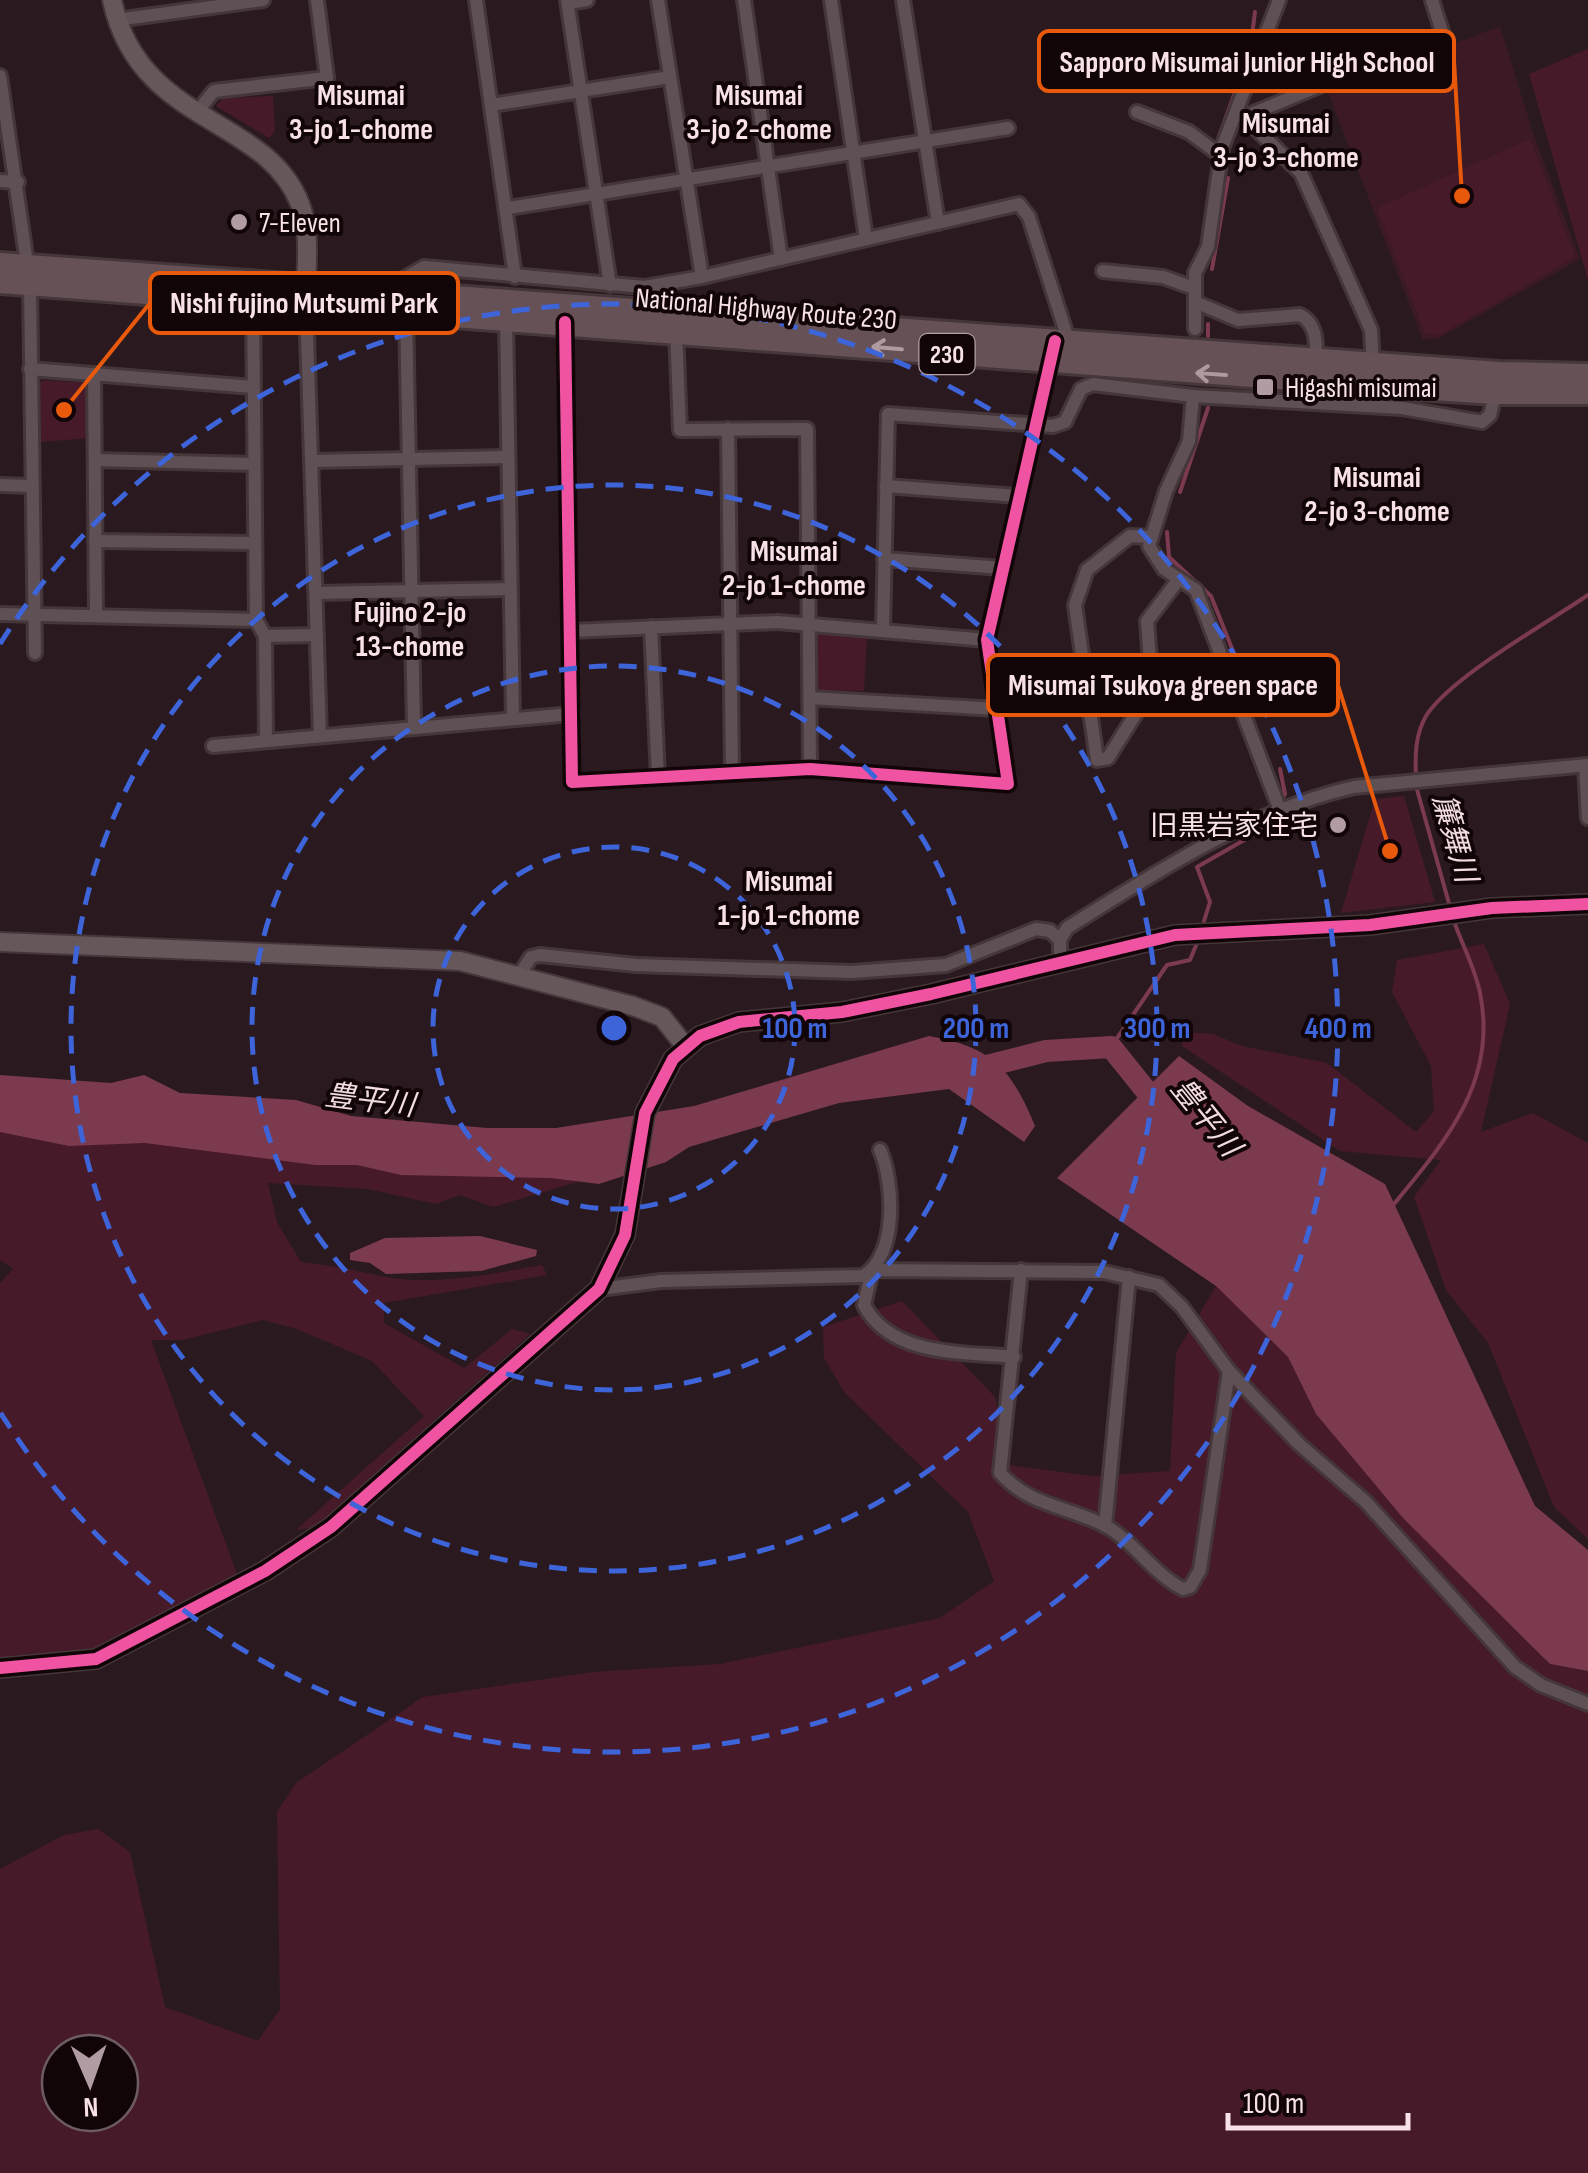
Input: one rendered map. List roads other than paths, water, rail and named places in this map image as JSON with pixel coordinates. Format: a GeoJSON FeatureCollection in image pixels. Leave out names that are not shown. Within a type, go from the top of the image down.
{"type":"FeatureCollection","features":[{"type":"Feature","properties":{"kind":"highway","name":"National Highway Route 230"},"geometry":{"type":"LineString","coordinates":[[0,264],[29,275],[306,294],[506,318],[1058,349]]}},
{"type":"Feature","properties":{"kind":"highway","name":"National Highway Route 230"},"geometry":{"type":"LineString","coordinates":[[0,282],[29,275]]}},
{"type":"Feature","properties":{"kind":"highway","name":"National Highway Route 230"},"geometry":{"type":"LineString","coordinates":[[399,305],[1058,349],[1588,393]]}},
{"type":"Feature","properties":{"kind":"highway","name":"National Highway Route 230"},"geometry":{"type":"LineString","coordinates":[[1498,383],[1588,374]]}},
{"type":"Feature","properties":{"kind":"street"},"geometry":{"type":"LineString","coordinates":[[112,0],[116,20],[152,80],[259,153],[290,184],[306,226],[320,736]]}},
{"type":"Feature","properties":{"kind":"street"},"geometry":{"type":"LineString","coordinates":[[116,20],[263,0]]}},
{"type":"Feature","properties":{"kind":"street"},"geometry":{"type":"LineString","coordinates":[[196,113],[214,91],[328,78],[317,0]]}},
{"type":"Feature","properties":{"kind":"street"},"geometry":{"type":"LineString","coordinates":[[476,0],[516,277]]}},
{"type":"Feature","properties":{"kind":"street"},"geometry":{"type":"LineString","coordinates":[[587,0],[568,2],[610,285]]}},
{"type":"Feature","properties":{"kind":"street"},"geometry":{"type":"LineString","coordinates":[[658,0],[702,277]]}},
{"type":"Feature","properties":{"kind":"street"},"geometry":{"type":"LineString","coordinates":[[744,0],[781,259]]}},
{"type":"Feature","properties":{"kind":"street"},"geometry":{"type":"LineString","coordinates":[[831,0],[866,240]]}},
{"type":"Feature","properties":{"kind":"street"},"geometry":{"type":"LineString","coordinates":[[903,0],[938,222]]}},
{"type":"Feature","properties":{"kind":"street"},"geometry":{"type":"LineString","coordinates":[[1195,329],[1195,273],[1208,247],[1220,155],[1242,115],[1261,41],[1277,0]]}},
{"type":"Feature","properties":{"kind":"street"},"geometry":{"type":"LineString","coordinates":[[1242,115],[1443,35],[1432,0]]}},
{"type":"Feature","properties":{"kind":"street"},"geometry":{"type":"LineString","coordinates":[[0,76],[29,275],[35,653]]}},
{"type":"Feature","properties":{"kind":"street"},"geometry":{"type":"LineString","coordinates":[[492,104],[670,77]]}},
{"type":"Feature","properties":{"kind":"street"},"geometry":{"type":"LineString","coordinates":[[1137,112],[1189,132],[1220,155]]}},
{"type":"Feature","properties":{"kind":"street"},"geometry":{"type":"LineString","coordinates":[[1242,115],[1301,173],[1371,330],[1373,375]]}},
{"type":"Feature","properties":{"kind":"street"},"geometry":{"type":"LineString","coordinates":[[508,208],[1008,128]]}},
{"type":"Feature","properties":{"kind":"street"},"geometry":{"type":"LineString","coordinates":[[0,181],[18,182]]}},
{"type":"Feature","properties":{"kind":"street"},"geometry":{"type":"LineString","coordinates":[[414,728],[401,280],[424,268],[644,287],[1019,204],[1029,218],[1058,349],[1018,496],[987,640],[1008,784],[810,769],[572,782],[564,322]]}},
{"type":"Feature","properties":{"kind":"street"},"geometry":{"type":"LineString","coordinates":[[1103,271],[1163,277],[1238,320],[1308,318],[1316,336],[1313,370]]}},
{"type":"Feature","properties":{"kind":"street"},"geometry":{"type":"LineString","coordinates":[[252,291],[256,620],[265,636],[266,741]]}},
{"type":"Feature","properties":{"kind":"street"},"geometry":{"type":"LineString","coordinates":[[506,318],[513,719]]}},
{"type":"Feature","properties":{"kind":"street"},"geometry":{"type":"LineString","coordinates":[[676,330],[680,430],[807,429],[810,769]]}},
{"type":"Feature","properties":{"kind":"street"},"geometry":{"type":"LineString","coordinates":[[30,369],[254,388]]}},
{"type":"Feature","properties":{"kind":"street"},"geometry":{"type":"LineString","coordinates":[[94,374],[96,616]]}},
{"type":"Feature","properties":{"kind":"street"},"geometry":{"type":"LineString","coordinates":[[883,629],[888,414],[1036,424],[1065,422],[1081,389],[1093,384],[1194,396],[1402,408],[1482,422],[1490,415],[1498,383]]}},
{"type":"Feature","properties":{"kind":"street"},"geometry":{"type":"LineString","coordinates":[[1194,396],[1189,441],[1166,491],[1149,546],[1156,558],[1196,590],[1280,810]]}},
{"type":"Feature","properties":{"kind":"street"},"geometry":{"type":"LineString","coordinates":[[728,430],[732,773]]}},
{"type":"Feature","properties":{"kind":"street"},"geometry":{"type":"LineString","coordinates":[[312,461],[506,457]]}},
{"type":"Feature","properties":{"kind":"street"},"geometry":{"type":"LineString","coordinates":[[95,460],[254,464]]}},
{"type":"Feature","properties":{"kind":"street"},"geometry":{"type":"LineString","coordinates":[[0,485],[32,486]]}},
{"type":"Feature","properties":{"kind":"street"},"geometry":{"type":"LineString","coordinates":[[886,486],[1018,496]]}},
{"type":"Feature","properties":{"kind":"street"},"geometry":{"type":"LineString","coordinates":[[1151,538],[1130,536],[1087,570],[1075,605],[1097,760],[1108,758],[1152,688],[1147,621],[1179,579]]}},
{"type":"Feature","properties":{"kind":"street"},"geometry":{"type":"LineString","coordinates":[[95,540],[255,543]]}},
{"type":"Feature","properties":{"kind":"street"},"geometry":{"type":"LineString","coordinates":[[884,559],[1002,568]]}},
{"type":"Feature","properties":{"kind":"street"},"geometry":{"type":"LineString","coordinates":[[316,593],[510,589]]}},
{"type":"Feature","properties":{"kind":"street"},"geometry":{"type":"LineString","coordinates":[[0,614],[256,620]]}},
{"type":"Feature","properties":{"kind":"street"},"geometry":{"type":"LineString","coordinates":[[571,631],[810,624],[987,640]]}},
{"type":"Feature","properties":{"kind":"street"},"geometry":{"type":"LineString","coordinates":[[651,627],[658,777]]}},
{"type":"Feature","properties":{"kind":"street"},"geometry":{"type":"LineString","coordinates":[[265,636],[317,636]]}},
{"type":"Feature","properties":{"kind":"street"},"geometry":{"type":"LineString","coordinates":[[810,698],[997,709]]}},
{"type":"Feature","properties":{"kind":"street"},"geometry":{"type":"LineString","coordinates":[[213,746],[572,714]]}},
{"type":"Feature","properties":{"kind":"street"},"geometry":{"type":"LineString","coordinates":[[1060,960],[1060,940],[1067,928],[1142,880],[1280,810],[1323,794],[1586,765],[1588,818]]}},
{"type":"Feature","properties":{"kind":"street"},"geometry":{"type":"LineString","coordinates":[[0,1668],[71,1664],[106,1656],[265,1571],[331,1527],[599,1290],[625,1235],[645,1114],[679,1053],[739,1022],[842,1012],[963,987],[1060,960],[1212,930],[1370,925],[1492,908],[1588,904]]}},
{"type":"Feature","properties":{"kind":"street"},"geometry":{"type":"LineString","coordinates":[[520,974],[531,957],[540,955],[636,964],[852,972],[946,965],[1036,929],[1050,932],[1060,940]]}},
{"type":"Feature","properties":{"kind":"street"},"geometry":{"type":"LineString","coordinates":[[0,942],[426,957],[520,974],[662,1018],[679,1053]]}},
{"type":"Feature","properties":{"kind":"street"},"geometry":{"type":"LineString","coordinates":[[599,1290],[647,1282],[863,1276],[880,1262],[889,1216],[887,1166],[880,1150]]}},
{"type":"Feature","properties":{"kind":"street"},"geometry":{"type":"LineString","coordinates":[[872,1270],[1022,1270],[1130,1277],[1159,1285],[1182,1307],[1229,1371],[1300,1445],[1366,1502],[1515,1668],[1542,1685],[1588,1704]]}},
{"type":"Feature","properties":{"kind":"street"},"geometry":{"type":"LineString","coordinates":[[872,1270],[864,1305],[880,1326],[897,1338],[924,1347],[1014,1356]]}},
{"type":"Feature","properties":{"kind":"street"},"geometry":{"type":"LineString","coordinates":[[1022,1270],[1000,1474],[1036,1503],[1105,1526],[1168,1581],[1183,1589],[1196,1581],[1229,1371]]}},
{"type":"Feature","properties":{"kind":"street"},"geometry":{"type":"LineString","coordinates":[[1105,1526],[1130,1277]]}},
{"type":"Feature","properties":{"kind":"water"},"geometry":{"type":"Polygon","coordinates":[[[929,1036],[984,1054],[1008,1075],[1035,1126],[1024,1142],[949,1089],[839,1103],[689,1147],[666,1162],[599,1184],[551,1178],[401,1175],[357,1165],[315,1165],[145,1143],[69,1146],[0,1132],[0,1075],[111,1083],[144,1075],[180,1093],[296,1100],[351,1116],[487,1128],[556,1128],[694,1106],[929,1036]]]}},
{"type":"Feature","properties":{"kind":"water"},"geometry":{"type":"Polygon","coordinates":[[[1179,1056],[1248,1106],[1385,1184],[1535,1506],[1588,1550],[1588,1671],[1550,1664],[1404,1519],[1316,1414],[1288,1357],[1216,1286],[1057,1178],[1179,1056]]]}},
{"type":"Feature","properties":{"kind":"water"},"geometry":{"type":"Polygon","coordinates":[[[480,1236],[537,1250],[536,1256],[481,1271],[386,1274],[370,1263],[350,1260],[350,1253],[385,1238],[480,1236]]]}},
{"type":"Feature","properties":{"kind":"waterway"},"geometry":{"type":"LineString","coordinates":[[1218,139],[1250,51],[1255,12]]}},
{"type":"Feature","properties":{"kind":"waterway"},"geometry":{"type":"LineString","coordinates":[[1212,269],[1228,178]]}},
{"type":"Feature","properties":{"kind":"waterway"},"geometry":{"type":"LineString","coordinates":[[1208,324],[1208,336]]}},
{"type":"Feature","properties":{"kind":"waterway"},"geometry":{"type":"LineString","coordinates":[[1180,492],[1208,408]]}},
{"type":"Feature","properties":{"kind":"waterway"},"geometry":{"type":"LineString","coordinates":[[1167,532],[1169,557],[1211,596],[1255,706]]}},
{"type":"Feature","properties":{"kind":"waterway","name":"簾舞川"},"geometry":{"type":"LineString","coordinates":[[1416,777],[1420,731],[1438,701],[1477,668],[1588,595]]}},
{"type":"Feature","properties":{"kind":"waterway"},"geometry":{"type":"LineString","coordinates":[[1280,769],[1285,794],[1280,803]]}},
{"type":"Feature","properties":{"kind":"waterway","name":"簾舞川"},"geometry":{"type":"LineString","coordinates":[[1416,786],[1450,907]]}},
{"type":"Feature","properties":{"kind":"waterway"},"geometry":{"type":"LineString","coordinates":[[1204,921],[1210,902],[1197,867],[1267,827],[1271,820]]}},
{"type":"Feature","properties":{"kind":"waterway","name":"簾舞川"},"geometry":{"type":"LineString","coordinates":[[1394,1204],[1449,1133],[1474,1082],[1481,1054],[1484,1025],[1480,993],[1454,921]]}},
{"type":"Feature","properties":{"kind":"waterway"},"geometry":{"type":"LineString","coordinates":[[1111,1047],[1167,965],[1190,960],[1197,943]]}},
{"type":"Feature","properties":{"kind":"waterway","name":"豊平川"},"geometry":{"type":"LineString","coordinates":[[971,1070],[1046,1051],[1111,1047],[1164,1113]]}},
{"type":"Feature","properties":{"kind":"place","name":"Sapporo Misumai Junior High School"},"geometry":{"type":"Point","coordinates":[1462,196]}},
{"type":"Feature","properties":{"kind":"place","name":"7-Eleven"},"geometry":{"type":"Point","coordinates":[239,222]}},
{"type":"Feature","properties":{"kind":"place","name":"Higashi misumai"},"geometry":{"type":"Point","coordinates":[1265,387]}},
{"type":"Feature","properties":{"kind":"place","name":"Nishi fujino Mutsumi Park"},"geometry":{"type":"Point","coordinates":[64,410]}},
{"type":"Feature","properties":{"kind":"place","name":"旧黒岩家住宅"},"geometry":{"type":"Point","coordinates":[1338,825]}},
{"type":"Feature","properties":{"kind":"place","name":"Misumai Tsukoya green space"},"geometry":{"type":"Point","coordinates":[1390,851]}},
{"type":"Feature","properties":{"kind":"district","name":"Misumai 3-jo 1-chome"},"geometry":{"type":"Point","coordinates":[361,112]}},
{"type":"Feature","properties":{"kind":"district","name":"Misumai 3-jo 2-chome"},"geometry":{"type":"Point","coordinates":[759,112]}},
{"type":"Feature","properties":{"kind":"district","name":"Misumai 3-jo 3-chome"},"geometry":{"type":"Point","coordinates":[1286,140]}},
{"type":"Feature","properties":{"kind":"district","name":"Misumai 2-jo 3-chome"},"geometry":{"type":"Point","coordinates":[1377,494]}},
{"type":"Feature","properties":{"kind":"district","name":"Misumai 2-jo 1-chome"},"geometry":{"type":"Point","coordinates":[794,568]}},
{"type":"Feature","properties":{"kind":"district","name":"Fujino 2-jo 13-chome"},"geometry":{"type":"Point","coordinates":[410,629]}},
{"type":"Feature","properties":{"kind":"district","name":"Misumai 1-jo 1-chome"},"geometry":{"type":"Point","coordinates":[789,898]}}]}
